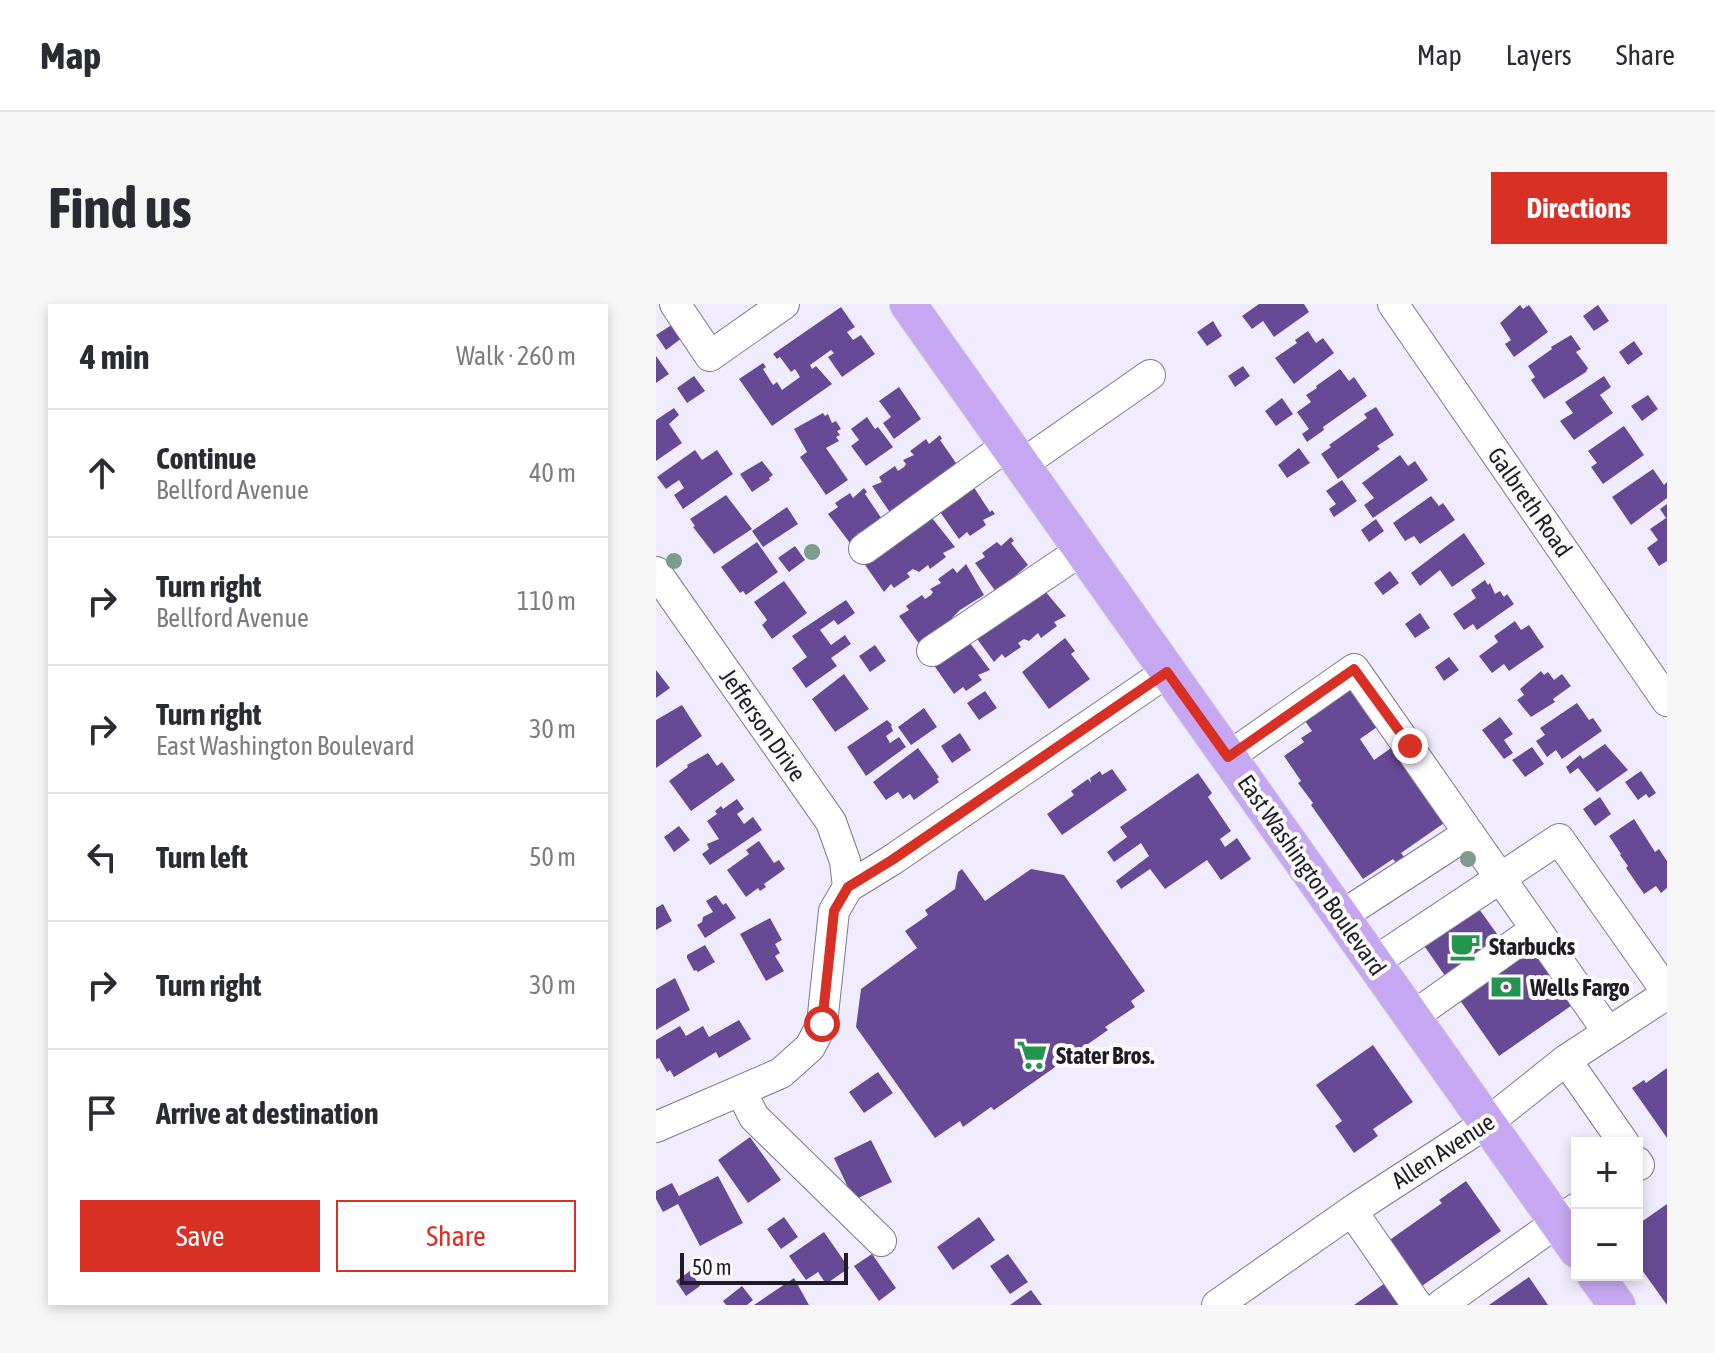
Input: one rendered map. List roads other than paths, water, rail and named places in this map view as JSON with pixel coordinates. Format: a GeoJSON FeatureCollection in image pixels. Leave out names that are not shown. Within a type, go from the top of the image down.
{"type":"FeatureCollection","features":[{"type":"Feature","properties":{"kind":"main road","name":"East Washington Boulevard"},"geometry":{"type":"LineString","coordinates":[[908,304],[1487,1123],[1570,1226]]}},
{"type":"Feature","properties":{"kind":"main road"},"geometry":{"type":"LineString","coordinates":[[1599,1281],[1617,1305]]}},
{"type":"Feature","properties":{"kind":"street"},"geometry":{"type":"LineString","coordinates":[[681,306],[710,356],[784,304]]}},
{"type":"Feature","properties":{"kind":"street","name":"Galbreth Road"},"geometry":{"type":"LineString","coordinates":[[1393,304],[1667,701]]}},
{"type":"Feature","properties":{"kind":"street"},"geometry":{"type":"LineString","coordinates":[[864,549],[1150,375]]}},
{"type":"Feature","properties":{"kind":"street"},"geometry":{"type":"LineString","coordinates":[[932,651],[1082,550]]}},
{"type":"Feature","properties":{"kind":"street","name":"Jefferson Drive"},"geometry":{"type":"LineString","coordinates":[[656,572],[831,822],[845,861],[848,887]]}},
{"type":"Feature","properties":{"kind":"street"},"geometry":{"type":"LineString","coordinates":[[1228,757],[1354,669],[1608,1032]]}},
{"type":"Feature","properties":{"kind":"street"},"geometry":{"type":"LineString","coordinates":[[656,1127],[781,1073],[810,1047],[822,1024],[834,911],[848,887],[1167,672]]}},
{"type":"Feature","properties":{"kind":"street"},"geometry":{"type":"LineString","coordinates":[[1341,916],[1469,833]]}},
{"type":"Feature","properties":{"kind":"street"},"geometry":{"type":"LineString","coordinates":[[1374,962],[1559,839],[1667,993]]}},
{"type":"Feature","properties":{"kind":"street"},"geometry":{"type":"LineString","coordinates":[[1412,1017],[1536,929]]}},
{"type":"Feature","properties":{"kind":"street","name":"Allen Avenue"},"geometry":{"type":"LineString","coordinates":[[1217,1305],[1352,1211],[1487,1123],[1566,1060],[1667,993]]}},
{"type":"Feature","properties":{"kind":"street"},"geometry":{"type":"LineString","coordinates":[[1566,1060],[1620,1137]]}},
{"type":"Feature","properties":{"kind":"street"},"geometry":{"type":"LineString","coordinates":[[741,1091],[754,1117],[881,1241]]}},
{"type":"Feature","properties":{"kind":"street"},"geometry":{"type":"LineString","coordinates":[[1352,1211],[1417,1305]]}},
{"type":"Feature","properties":{"kind":"street"},"geometry":{"type":"LineString","coordinates":[[1441,1305],[1570,1226]]}},
{"type":"Feature","properties":{"kind":"place","name":"Starbucks"},"geometry":{"type":"Point","coordinates":[1465,946]}},
{"type":"Feature","properties":{"kind":"place","name":"Wells Fargo"},"geometry":{"type":"Point","coordinates":[1506,987]}},
{"type":"Feature","properties":{"kind":"place","name":"Stater Bros."},"geometry":{"type":"Point","coordinates":[1032,1055]}}]}
